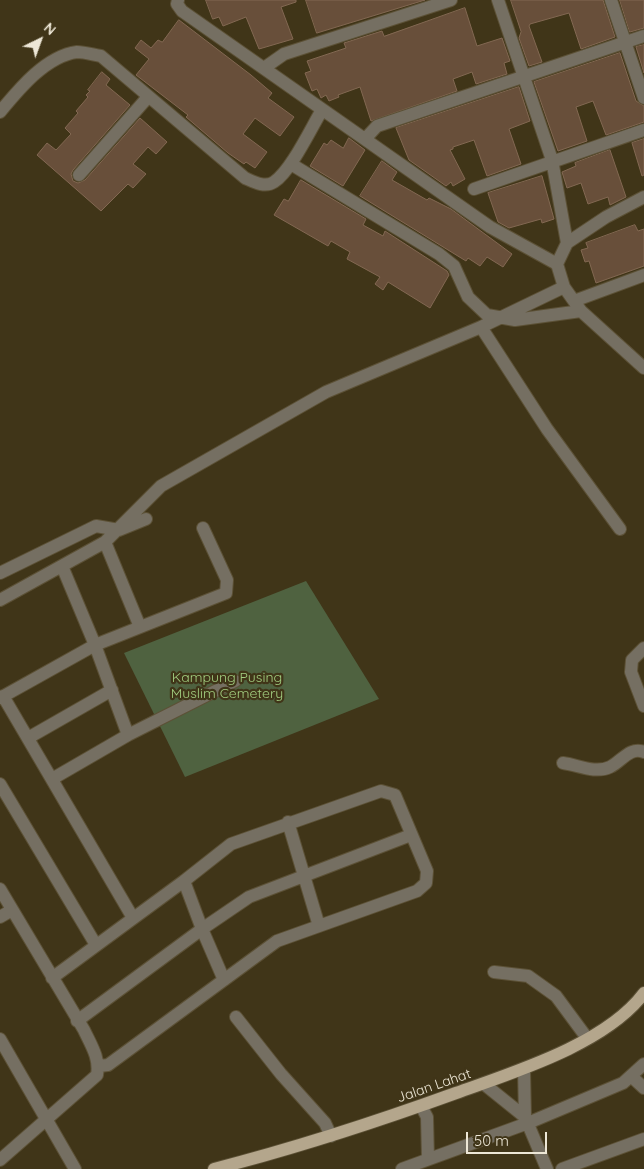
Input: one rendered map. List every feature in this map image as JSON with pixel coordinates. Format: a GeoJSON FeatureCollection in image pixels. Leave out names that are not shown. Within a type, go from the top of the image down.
{"type":"FeatureCollection","features":[{"type":"Feature","properties":{"kind":"main road","name":"Jalan Lahat"},"geometry":{"type":"LineString","coordinates":[[214,1169],[331,1136],[524,1069],[606,1028],[644,992]]}},
{"type":"Feature","properties":{"kind":"street"},"geometry":{"type":"LineString","coordinates":[[178,0],[177,4],[182,11],[322,110],[490,227],[557,264]]}},
{"type":"Feature","properties":{"kind":"street"},"geometry":{"type":"LineString","coordinates":[[264,68],[284,54],[451,0]]}},
{"type":"Feature","properties":{"kind":"street"},"geometry":{"type":"LineString","coordinates":[[498,0],[552,160],[567,243]]}},
{"type":"Feature","properties":{"kind":"street"},"geometry":{"type":"LineString","coordinates":[[611,0],[644,98]]}},
{"type":"Feature","properties":{"kind":"street"},"geometry":{"type":"LineString","coordinates":[[365,139],[377,126],[644,36]]}},
{"type":"Feature","properties":{"kind":"street"},"geometry":{"type":"LineString","coordinates":[[0,112],[5,101],[46,66],[65,55],[79,52],[101,56],[245,178],[262,185],[274,182],[291,164],[322,110]]}},
{"type":"Feature","properties":{"kind":"street"},"geometry":{"type":"LineString","coordinates":[[79,175],[148,97]]}},
{"type":"Feature","properties":{"kind":"street"},"geometry":{"type":"LineString","coordinates":[[474,189],[552,160],[644,130]]}},
{"type":"Feature","properties":{"kind":"street"},"geometry":{"type":"LineString","coordinates":[[291,164],[439,254],[454,266],[468,297],[487,315],[496,318],[515,320],[578,306],[644,275]]}},
{"type":"Feature","properties":{"kind":"street"},"geometry":{"type":"LineString","coordinates":[[644,197],[606,217],[567,243],[557,264],[564,287],[578,306],[644,368]]}},
{"type":"Feature","properties":{"kind":"street"},"geometry":{"type":"LineString","coordinates":[[0,600],[105,542],[161,486],[326,392],[481,327],[496,318],[564,287]]}},
{"type":"Feature","properties":{"kind":"street"},"geometry":{"type":"LineString","coordinates":[[481,327],[547,429],[620,530]]}},
{"type":"Feature","properties":{"kind":"street"},"geometry":{"type":"LineString","coordinates":[[0,572],[96,526],[119,530],[146,519]]}},
{"type":"Feature","properties":{"kind":"street"},"geometry":{"type":"LineString","coordinates":[[133,918],[2,697],[96,645],[226,593],[226,580],[203,528]]}},
{"type":"Feature","properties":{"kind":"street"},"geometry":{"type":"LineString","coordinates":[[105,542],[140,627]]}},
{"type":"Feature","properties":{"kind":"street"},"geometry":{"type":"LineString","coordinates":[[62,566],[96,645],[128,735]]}},
{"type":"Feature","properties":{"kind":"street"},"geometry":{"type":"LineString","coordinates":[[644,648],[632,660],[631,672],[644,706]]}},
{"type":"Feature","properties":{"kind":"street"},"geometry":{"type":"LineString","coordinates":[[52,779],[128,735],[235,681]]}},
{"type":"Feature","properties":{"kind":"street"},"geometry":{"type":"LineString","coordinates":[[28,738],[112,690]]}},
{"type":"Feature","properties":{"kind":"street"},"geometry":{"type":"LineString","coordinates":[[563,763],[591,769],[604,769],[611,767],[628,753],[640,750],[644,752]]}},
{"type":"Feature","properties":{"kind":"street"},"geometry":{"type":"LineString","coordinates":[[0,784],[96,945]]}},
{"type":"Feature","properties":{"kind":"street"},"geometry":{"type":"LineString","coordinates":[[52,978],[231,844],[288,822],[381,791],[395,796],[427,871],[426,883],[417,892],[277,942],[108,1065],[99,1066]]}},
{"type":"Feature","properties":{"kind":"street"},"geometry":{"type":"LineString","coordinates":[[288,822],[319,926]]}},
{"type":"Feature","properties":{"kind":"street"},"geometry":{"type":"LineString","coordinates":[[77,1021],[202,929],[249,897],[411,835]]}},
{"type":"Feature","properties":{"kind":"street"},"geometry":{"type":"LineString","coordinates":[[180,884],[224,980]]}},
{"type":"Feature","properties":{"kind":"street"},"geometry":{"type":"LineString","coordinates":[[0,889],[95,1051],[99,1066],[97,1075],[45,1118],[0,1160]]}},
{"type":"Feature","properties":{"kind":"street"},"geometry":{"type":"LineString","coordinates":[[0,917],[12,910]]}},
{"type":"Feature","properties":{"kind":"street"},"geometry":{"type":"LineString","coordinates":[[494,972],[528,976],[556,996],[588,1038]]}},
{"type":"Feature","properties":{"kind":"street"},"geometry":{"type":"LineString","coordinates":[[236,1017],[325,1123],[331,1136]]}},
{"type":"Feature","properties":{"kind":"street"},"geometry":{"type":"LineString","coordinates":[[2,1047],[75,1169]]}},
{"type":"Feature","properties":{"kind":"street"},"geometry":{"type":"LineString","coordinates":[[402,1169],[420,1164],[624,1083],[644,1064]]}},
{"type":"Feature","properties":{"kind":"street"},"geometry":{"type":"LineString","coordinates":[[524,1069],[527,1120],[547,1169]]}},
{"type":"Feature","properties":{"kind":"street"},"geometry":{"type":"LineString","coordinates":[[631,1076],[644,1088]]}},
{"type":"Feature","properties":{"kind":"street"},"geometry":{"type":"LineString","coordinates":[[484,1084],[527,1120]]}},
{"type":"Feature","properties":{"kind":"street"},"geometry":{"type":"LineString","coordinates":[[420,1164],[427,1117],[421,1106]]}},
{"type":"Feature","properties":{"kind":"street"},"geometry":{"type":"LineString","coordinates":[[562,1169],[644,1139]]}},
{"type":"Feature","properties":{"kind":"green space","name":"Kampung Pusing Muslim Cemetery"},"geometry":{"type":"Polygon","coordinates":[[[306,581],[379,699],[185,777],[124,653],[306,581]]]}},
{"type":"Feature","properties":{"kind":"building"},"geometry":{"type":"Polygon","coordinates":[[[206,0],[296,0],[296,2],[281,7],[293,39],[259,49],[246,17],[223,26],[219,17],[213,19],[206,0]]]}},
{"type":"Feature","properties":{"kind":"building"},"geometry":{"type":"Polygon","coordinates":[[[306,0],[425,0],[317,33],[306,0]]]}},
{"type":"Feature","properties":{"kind":"building"},"geometry":{"type":"Polygon","coordinates":[[[511,0],[603,0],[615,37],[581,49],[569,13],[530,24],[529,26],[542,62],[529,66],[519,38],[521,32],[511,0]]]}},
{"type":"Feature","properties":{"kind":"building"},"geometry":{"type":"Polygon","coordinates":[[[620,0],[644,0],[644,28],[630,32],[620,0]]]}},
{"type":"Feature","properties":{"kind":"building"},"geometry":{"type":"Polygon","coordinates":[[[465,8],[477,46],[502,38],[510,61],[504,63],[507,74],[476,84],[472,72],[453,79],[457,91],[371,121],[360,87],[338,95],[339,97],[329,101],[326,95],[321,98],[317,89],[312,91],[305,73],[311,71],[307,61],[346,48],[344,43],[382,31],[384,36],[465,8]]]}},
{"type":"Feature","properties":{"kind":"building"},"geometry":{"type":"Polygon","coordinates":[[[179,20],[251,75],[272,93],[268,98],[294,117],[280,136],[255,118],[243,134],[267,152],[255,168],[246,162],[244,164],[228,153],[186,117],[188,115],[136,75],[149,59],[135,48],[141,40],[151,48],[158,40],[162,42],[179,20]]]}},
{"type":"Feature","properties":{"kind":"building"},"geometry":{"type":"Polygon","coordinates":[[[644,45],[644,73],[636,47],[644,45]]]}},
{"type":"Feature","properties":{"kind":"building"},"geometry":{"type":"Polygon","coordinates":[[[620,53],[636,101],[644,106],[644,122],[606,135],[593,101],[576,107],[587,141],[558,151],[534,82],[620,53]]]}},
{"type":"Feature","properties":{"kind":"building"},"geometry":{"type":"Polygon","coordinates":[[[102,72],[110,79],[106,85],[130,105],[73,170],[71,174],[73,181],[78,183],[85,180],[140,118],[167,142],[156,154],[148,147],[133,164],[146,174],[133,188],[128,184],[101,211],[37,155],[47,143],[56,150],[71,134],[65,128],[78,113],[76,111],[88,97],[86,95],[90,91],[88,90],[102,72]]]}},
{"type":"Feature","properties":{"kind":"building"},"geometry":{"type":"Polygon","coordinates":[[[519,87],[530,121],[509,129],[521,164],[487,176],[474,140],[453,147],[450,150],[465,179],[453,186],[451,182],[446,186],[409,160],[396,128],[519,87]]]}},
{"type":"Feature","properties":{"kind":"building"},"geometry":{"type":"Polygon","coordinates":[[[349,138],[365,150],[343,186],[310,166],[324,143],[327,145],[331,140],[343,148],[349,138]]]}},
{"type":"Feature","properties":{"kind":"building"},"geometry":{"type":"Polygon","coordinates":[[[644,139],[644,175],[642,176],[632,143],[644,139]]]}},
{"type":"Feature","properties":{"kind":"building"},"geometry":{"type":"Polygon","coordinates":[[[610,150],[626,197],[610,205],[608,197],[588,204],[581,183],[567,188],[562,172],[576,166],[575,163],[610,150]]]}},
{"type":"Feature","properties":{"kind":"building"},"geometry":{"type":"Polygon","coordinates":[[[382,161],[397,172],[392,180],[427,200],[429,198],[451,209],[512,254],[503,267],[487,257],[480,266],[468,258],[466,261],[360,196],[382,161]]]}},
{"type":"Feature","properties":{"kind":"building"},"geometry":{"type":"Polygon","coordinates":[[[542,176],[554,219],[542,223],[541,219],[509,228],[498,222],[488,193],[542,176]]]}},
{"type":"Feature","properties":{"kind":"building"},"geometry":{"type":"Polygon","coordinates":[[[301,180],[366,219],[363,225],[383,236],[385,231],[447,271],[449,275],[430,308],[388,282],[383,290],[375,284],[380,277],[347,259],[350,252],[331,241],[328,246],[274,215],[284,199],[288,201],[301,180]]]}},
{"type":"Feature","properties":{"kind":"building"},"geometry":{"type":"Polygon","coordinates":[[[635,225],[638,231],[644,229],[644,266],[596,283],[589,261],[585,262],[581,250],[588,248],[586,243],[635,225]]]}}]}
